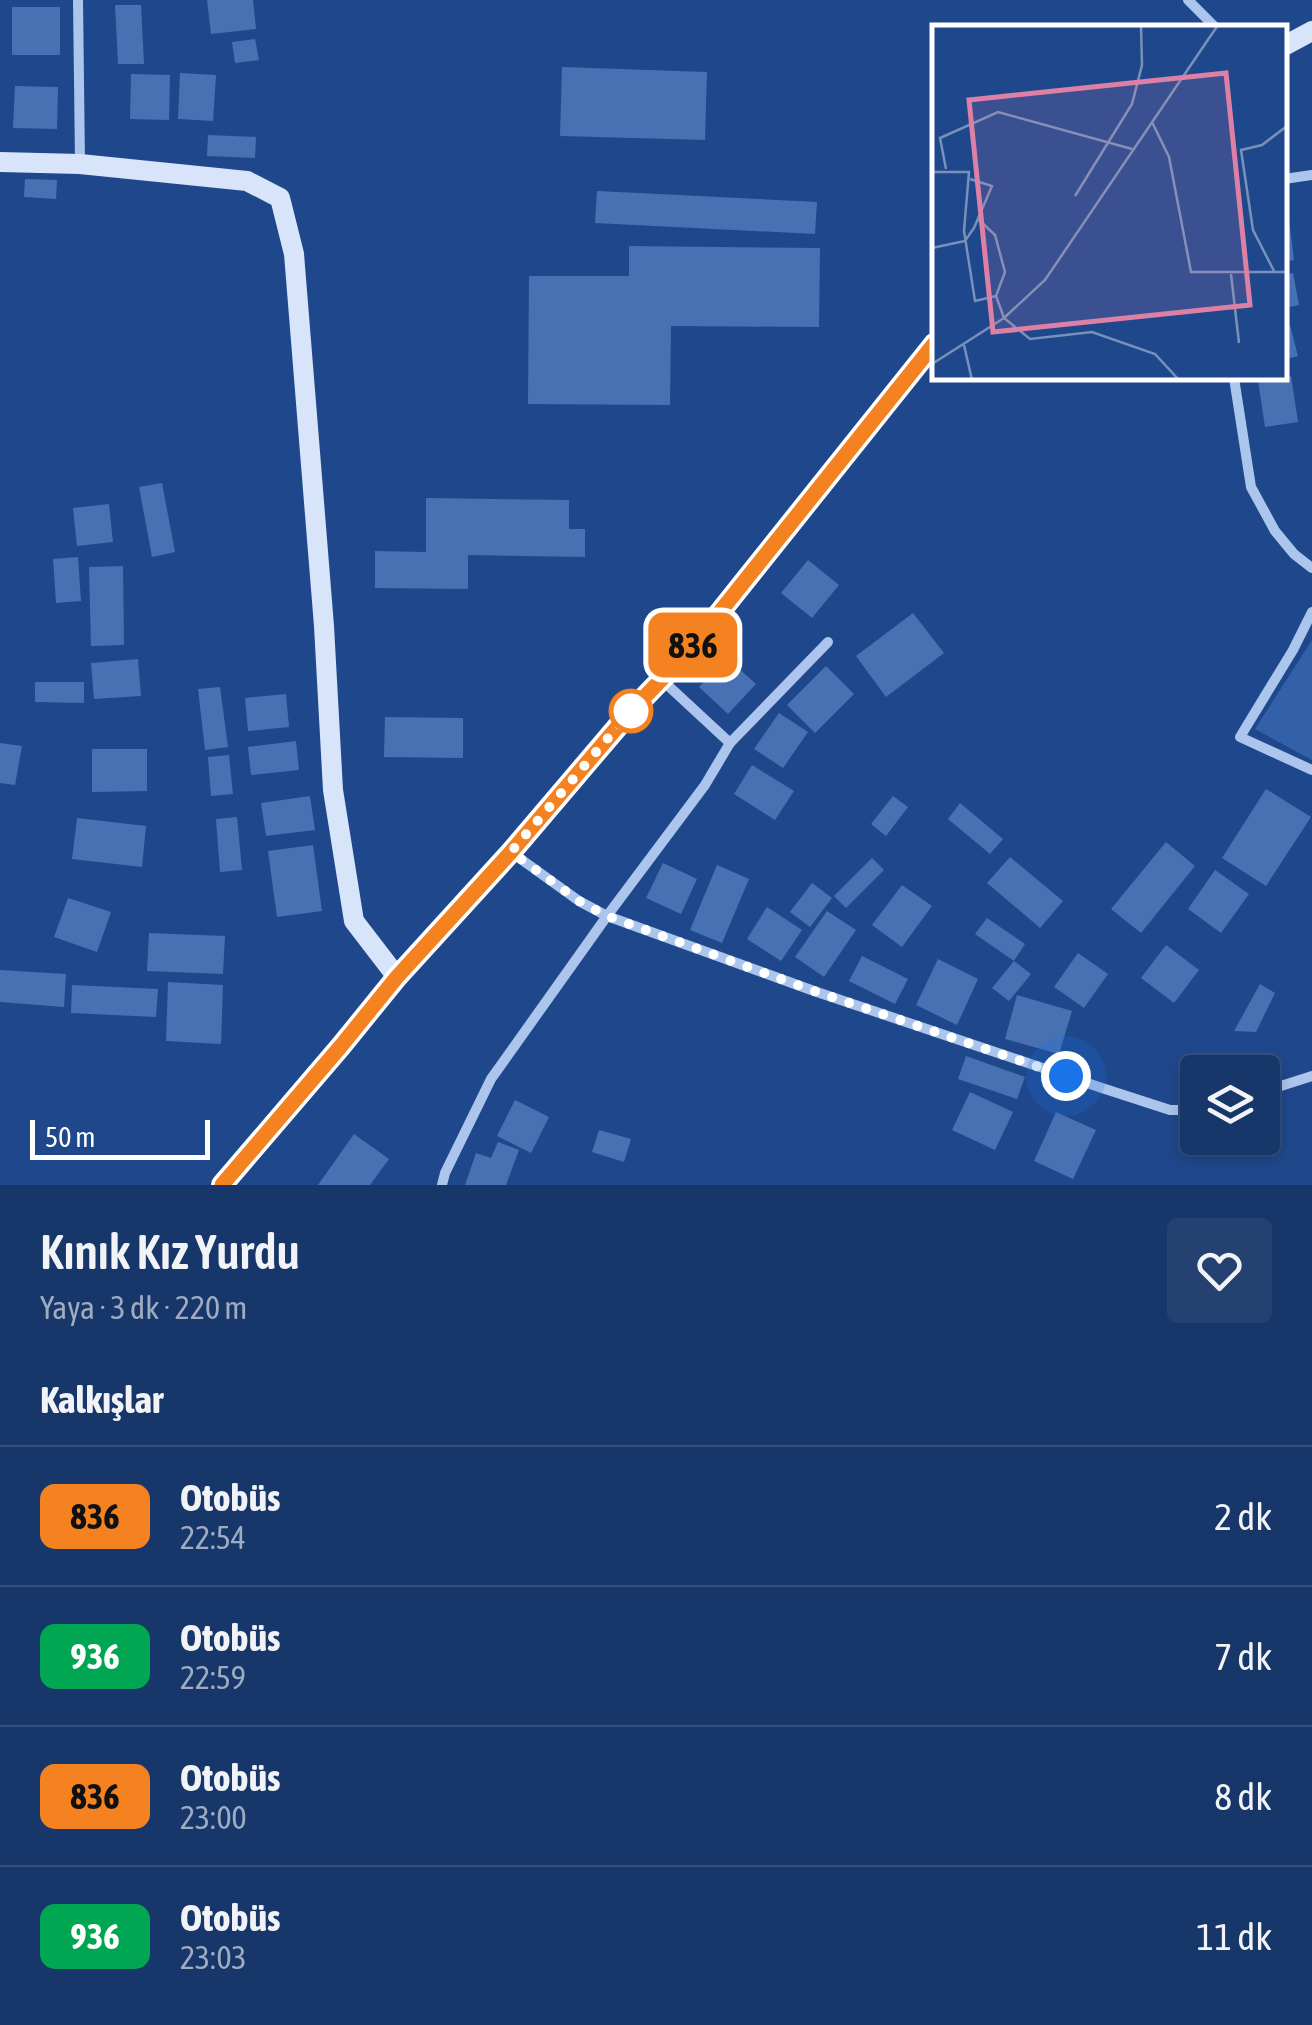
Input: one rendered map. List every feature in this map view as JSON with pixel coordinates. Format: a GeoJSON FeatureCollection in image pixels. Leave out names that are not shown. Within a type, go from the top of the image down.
{"type":"FeatureCollection","features":[{"type":"Feature","properties":{"kind":"main road"},"geometry":{"type":"LineString","coordinates":[[1287,44],[1312,31]]}},
{"type":"Feature","properties":{"kind":"main road"},"geometry":{"type":"LineString","coordinates":[[0,162],[80,164],[247,181],[280,198],[294,254],[324,626],[332,790],[354,921],[397,977]]}},
{"type":"Feature","properties":{"kind":"main road"},"geometry":{"type":"LineString","coordinates":[[222,1185],[397,977],[511,852],[631,711],[688,652],[932,347]]}},
{"type":"Feature","properties":{"kind":"street"},"geometry":{"type":"LineString","coordinates":[[78,0],[80,164]]}},
{"type":"Feature","properties":{"kind":"street"},"geometry":{"type":"LineString","coordinates":[[1188,0],[1213,25]]}},
{"type":"Feature","properties":{"kind":"street"},"geometry":{"type":"LineString","coordinates":[[1287,179],[1312,175]]}},
{"type":"Feature","properties":{"kind":"street"},"geometry":{"type":"LineString","coordinates":[[1234,380],[1252,487],[1275,531],[1312,568]]}},
{"type":"Feature","properties":{"kind":"street"},"geometry":{"type":"LineString","coordinates":[[1312,612],[1240,737],[1312,770]]}},
{"type":"Feature","properties":{"kind":"street"},"geometry":{"type":"LineString","coordinates":[[442,1185],[491,1079],[705,785],[730,744],[828,642]]}},
{"type":"Feature","properties":{"kind":"street"},"geometry":{"type":"LineString","coordinates":[[662,680],[730,744]]}},
{"type":"Feature","properties":{"kind":"street"},"geometry":{"type":"LineString","coordinates":[[511,852],[579,901],[607,916],[814,991],[1102,1088],[1180,1110]]}},
{"type":"Feature","properties":{"kind":"street"},"geometry":{"type":"LineString","coordinates":[[1280,1086],[1312,1076]]}},
{"type":"Feature","properties":{"kind":"shaded area"},"geometry":{"type":"Polygon","coordinates":[[[1312,640],[1312,760],[1255,729],[1312,640]]]}},
{"type":"Feature","properties":{"kind":"building"},"geometry":{"type":"Polygon","coordinates":[[[207,0],[253,0],[256,29],[211,34],[207,0]]]}},
{"type":"Feature","properties":{"kind":"building"},"geometry":{"type":"Polygon","coordinates":[[[115,5],[141,5],[144,64],[118,64],[115,5]]]}},
{"type":"Feature","properties":{"kind":"building"},"geometry":{"type":"Polygon","coordinates":[[[12,7],[60,7],[60,55],[12,55],[12,7]]]}},
{"type":"Feature","properties":{"kind":"building"},"geometry":{"type":"Polygon","coordinates":[[[255,39],[259,60],[235,63],[232,42],[255,39]]]}},
{"type":"Feature","properties":{"kind":"building"},"geometry":{"type":"Polygon","coordinates":[[[562,67],[707,72],[705,140],[560,136],[562,67]]]}},
{"type":"Feature","properties":{"kind":"building"},"geometry":{"type":"Polygon","coordinates":[[[180,73],[216,75],[213,121],[178,119],[180,73]]]}},
{"type":"Feature","properties":{"kind":"building"},"geometry":{"type":"Polygon","coordinates":[[[131,74],[170,75],[169,120],[130,119],[131,74]]]}},
{"type":"Feature","properties":{"kind":"building"},"geometry":{"type":"Polygon","coordinates":[[[15,86],[58,87],[57,129],[13,128],[15,86]]]}},
{"type":"Feature","properties":{"kind":"building"},"geometry":{"type":"Polygon","coordinates":[[[208,135],[256,137],[255,158],[207,156],[208,135]]]}},
{"type":"Feature","properties":{"kind":"building"},"geometry":{"type":"Polygon","coordinates":[[[25,179],[57,180],[56,199],[24,197],[25,179]]]}},
{"type":"Feature","properties":{"kind":"building"},"geometry":{"type":"Polygon","coordinates":[[[597,191],[817,202],[815,234],[595,223],[597,191]]]}},
{"type":"Feature","properties":{"kind":"building"},"geometry":{"type":"Polygon","coordinates":[[[1287,220],[1294,260],[1287,261],[1287,220]]]}},
{"type":"Feature","properties":{"kind":"building"},"geometry":{"type":"Polygon","coordinates":[[[629,246],[820,248],[819,327],[671,326],[670,405],[528,404],[529,276],[629,276],[629,246]]]}},
{"type":"Feature","properties":{"kind":"building"},"geometry":{"type":"Polygon","coordinates":[[[1293,273],[1299,305],[1287,307],[1287,274],[1293,273]]]}},
{"type":"Feature","properties":{"kind":"building"},"geometry":{"type":"Polygon","coordinates":[[[1290,325],[1298,356],[1287,359],[1290,325]]]}},
{"type":"Feature","properties":{"kind":"building"},"geometry":{"type":"Polygon","coordinates":[[[1291,376],[1298,422],[1265,427],[1258,380],[1287,380],[1291,376]]]}},
{"type":"Feature","properties":{"kind":"building"},"geometry":{"type":"Polygon","coordinates":[[[162,483],[175,552],[152,557],[139,487],[162,483]]]}},
{"type":"Feature","properties":{"kind":"building"},"geometry":{"type":"Polygon","coordinates":[[[426,498],[569,500],[569,529],[585,529],[585,557],[468,555],[468,589],[375,588],[375,551],[426,552],[426,498]]]}},
{"type":"Feature","properties":{"kind":"building"},"geometry":{"type":"Polygon","coordinates":[[[109,504],[113,542],[77,546],[73,508],[109,504]]]}},
{"type":"Feature","properties":{"kind":"building"},"geometry":{"type":"Polygon","coordinates":[[[78,557],[81,601],[56,603],[53,559],[78,557]]]}},
{"type":"Feature","properties":{"kind":"building"},"geometry":{"type":"Polygon","coordinates":[[[808,560],[839,585],[812,618],[781,593],[808,560]]]}},
{"type":"Feature","properties":{"kind":"building"},"geometry":{"type":"Polygon","coordinates":[[[123,566],[124,645],[91,646],[89,567],[123,566]]]}},
{"type":"Feature","properties":{"kind":"building"},"geometry":{"type":"Polygon","coordinates":[[[913,613],[944,653],[886,697],[856,656],[913,613]]]}},
{"type":"Feature","properties":{"kind":"building"},"geometry":{"type":"Polygon","coordinates":[[[726,657],[756,684],[728,714],[699,687],[726,657]]]}},
{"type":"Feature","properties":{"kind":"building"},"geometry":{"type":"Polygon","coordinates":[[[138,659],[141,696],[94,699],[91,663],[138,659]]]}},
{"type":"Feature","properties":{"kind":"building"},"geometry":{"type":"Polygon","coordinates":[[[826,666],[854,694],[815,733],[787,705],[826,666]]]}},
{"type":"Feature","properties":{"kind":"building"},"geometry":{"type":"Polygon","coordinates":[[[35,682],[84,682],[84,703],[35,702],[35,682]]]}},
{"type":"Feature","properties":{"kind":"building"},"geometry":{"type":"Polygon","coordinates":[[[220,687],[228,747],[205,750],[198,689],[220,687]]]}},
{"type":"Feature","properties":{"kind":"building"},"geometry":{"type":"Polygon","coordinates":[[[286,694],[289,727],[248,731],[245,698],[286,694]]]}},
{"type":"Feature","properties":{"kind":"building"},"geometry":{"type":"Polygon","coordinates":[[[779,713],[808,732],[783,768],[754,749],[779,713]]]}},
{"type":"Feature","properties":{"kind":"building"},"geometry":{"type":"Polygon","coordinates":[[[385,717],[463,718],[463,758],[384,757],[385,717]]]}},
{"type":"Feature","properties":{"kind":"building"},"geometry":{"type":"Polygon","coordinates":[[[296,741],[299,770],[251,775],[248,747],[296,741]]]}},
{"type":"Feature","properties":{"kind":"building"},"geometry":{"type":"Polygon","coordinates":[[[0,743],[22,746],[15,785],[0,783],[0,743]]]}},
{"type":"Feature","properties":{"kind":"building"},"geometry":{"type":"Polygon","coordinates":[[[92,749],[147,749],[147,791],[92,792],[92,749]]]}},
{"type":"Feature","properties":{"kind":"building"},"geometry":{"type":"Polygon","coordinates":[[[229,755],[233,794],[211,796],[208,757],[229,755]]]}},
{"type":"Feature","properties":{"kind":"building"},"geometry":{"type":"Polygon","coordinates":[[[752,765],[794,791],[775,820],[734,794],[752,765]]]}},
{"type":"Feature","properties":{"kind":"building"},"geometry":{"type":"Polygon","coordinates":[[[1266,789],[1311,817],[1266,886],[1222,858],[1266,789]]]}},
{"type":"Feature","properties":{"kind":"building"},"geometry":{"type":"Polygon","coordinates":[[[310,796],[315,830],[266,836],[261,803],[310,796]]]}},
{"type":"Feature","properties":{"kind":"building"},"geometry":{"type":"Polygon","coordinates":[[[893,796],[908,807],[886,836],[871,824],[893,796]]]}},
{"type":"Feature","properties":{"kind":"building"},"geometry":{"type":"Polygon","coordinates":[[[960,803],[1003,839],[990,854],[948,819],[960,803]]]}},
{"type":"Feature","properties":{"kind":"building"},"geometry":{"type":"Polygon","coordinates":[[[237,817],[242,870],[220,872],[216,819],[237,817]]]}},
{"type":"Feature","properties":{"kind":"building"},"geometry":{"type":"Polygon","coordinates":[[[77,818],[146,826],[142,867],[72,859],[77,818]]]}},
{"type":"Feature","properties":{"kind":"building"},"geometry":{"type":"Polygon","coordinates":[[[1166,842],[1195,866],[1141,933],[1111,909],[1166,842]]]}},
{"type":"Feature","properties":{"kind":"building"},"geometry":{"type":"Polygon","coordinates":[[[313,845],[322,911],[277,917],[268,851],[313,845]]]}},
{"type":"Feature","properties":{"kind":"building"},"geometry":{"type":"Polygon","coordinates":[[[1010,857],[1063,901],[1040,928],[987,883],[1010,857]]]}},
{"type":"Feature","properties":{"kind":"building"},"geometry":{"type":"Polygon","coordinates":[[[872,858],[884,870],[846,908],[834,896],[872,858]]]}},
{"type":"Feature","properties":{"kind":"building"},"geometry":{"type":"Polygon","coordinates":[[[663,863],[697,879],[681,914],[646,898],[663,863]]]}},
{"type":"Feature","properties":{"kind":"building"},"geometry":{"type":"Polygon","coordinates":[[[717,865],[749,879],[722,943],[690,930],[717,865]]]}},
{"type":"Feature","properties":{"kind":"building"},"geometry":{"type":"Polygon","coordinates":[[[1215,870],[1249,894],[1221,933],[1188,909],[1215,870]]]}},
{"type":"Feature","properties":{"kind":"building"},"geometry":{"type":"Polygon","coordinates":[[[812,883],[832,898],[810,927],[790,912],[812,883]]]}},
{"type":"Feature","properties":{"kind":"building"},"geometry":{"type":"Polygon","coordinates":[[[902,885],[932,906],[902,947],[872,925],[902,885]]]}},
{"type":"Feature","properties":{"kind":"building"},"geometry":{"type":"Polygon","coordinates":[[[68,898],[111,912],[97,952],[54,937],[68,898]]]}},
{"type":"Feature","properties":{"kind":"building"},"geometry":{"type":"Polygon","coordinates":[[[767,907],[802,930],[781,961],[747,939],[767,907]]]}},
{"type":"Feature","properties":{"kind":"building"},"geometry":{"type":"Polygon","coordinates":[[[827,911],[856,930],[824,977],[795,957],[827,911]]]}},
{"type":"Feature","properties":{"kind":"building"},"geometry":{"type":"Polygon","coordinates":[[[987,918],[1025,944],[1014,961],[975,934],[987,918]]]}},
{"type":"Feature","properties":{"kind":"building"},"geometry":{"type":"Polygon","coordinates":[[[149,933],[225,936],[223,974],[147,971],[149,933]]]}},
{"type":"Feature","properties":{"kind":"building"},"geometry":{"type":"Polygon","coordinates":[[[1166,945],[1199,970],[1174,1003],[1141,978],[1166,945]]]}},
{"type":"Feature","properties":{"kind":"building"},"geometry":{"type":"Polygon","coordinates":[[[1078,953],[1108,974],[1084,1008],[1054,987],[1078,953]]]}},
{"type":"Feature","properties":{"kind":"building"},"geometry":{"type":"Polygon","coordinates":[[[862,956],[908,979],[895,1004],[849,981],[862,956]]]}},
{"type":"Feature","properties":{"kind":"building"},"geometry":{"type":"Polygon","coordinates":[[[938,959],[978,979],[957,1025],[916,1005],[938,959]]]}},
{"type":"Feature","properties":{"kind":"building"},"geometry":{"type":"Polygon","coordinates":[[[1014,961],[1031,974],[1009,1001],[992,988],[1014,961]]]}},
{"type":"Feature","properties":{"kind":"building"},"geometry":{"type":"Polygon","coordinates":[[[0,970],[66,974],[64,1007],[0,1002],[0,970]]]}},
{"type":"Feature","properties":{"kind":"building"},"geometry":{"type":"Polygon","coordinates":[[[168,982],[223,985],[221,1044],[166,1041],[168,982]]]}},
{"type":"Feature","properties":{"kind":"building"},"geometry":{"type":"Polygon","coordinates":[[[1260,984],[1275,993],[1256,1032],[1234,1031],[1260,984]]]}},
{"type":"Feature","properties":{"kind":"building"},"geometry":{"type":"Polygon","coordinates":[[[72,985],[158,989],[156,1017],[71,1013],[72,985]]]}},
{"type":"Feature","properties":{"kind":"building"},"geometry":{"type":"Polygon","coordinates":[[[1017,995],[1072,1011],[1059,1054],[1005,1039],[1017,995]]]}},
{"type":"Feature","properties":{"kind":"building"},"geometry":{"type":"Polygon","coordinates":[[[966,1056],[1025,1077],[1017,1099],[958,1079],[966,1056]]]}},
{"type":"Feature","properties":{"kind":"building"},"geometry":{"type":"Polygon","coordinates":[[[970,1092],[1013,1112],[995,1150],[952,1130],[970,1092]]]}},
{"type":"Feature","properties":{"kind":"building"},"geometry":{"type":"Polygon","coordinates":[[[515,1100],[549,1117],[531,1153],[497,1136],[515,1100]]]}},
{"type":"Feature","properties":{"kind":"building"},"geometry":{"type":"Polygon","coordinates":[[[1056,1112],[1096,1130],[1073,1179],[1034,1161],[1056,1112]]]}},
{"type":"Feature","properties":{"kind":"building"},"geometry":{"type":"Polygon","coordinates":[[[599,1130],[631,1139],[624,1162],[592,1152],[599,1130]]]}},
{"type":"Feature","properties":{"kind":"building"},"geometry":{"type":"Polygon","coordinates":[[[354,1134],[389,1159],[370,1185],[318,1185],[354,1134]]]}},
{"type":"Feature","properties":{"kind":"building"},"geometry":{"type":"Polygon","coordinates":[[[498,1142],[519,1150],[506,1185],[465,1185],[476,1153],[491,1158],[498,1142]]]}},
{"type":"Feature","properties":{"kind":"bus line","name":"836"},"geometry":{"type":"LineString","coordinates":[[222,1185],[397,977],[511,852],[631,711],[688,652],[932,347]]}},
{"type":"Feature","properties":{"kind":"route"},"geometry":{"type":"LineString","coordinates":[[631,711],[511,852],[579,901],[607,916],[1066,1076]]}}]}
